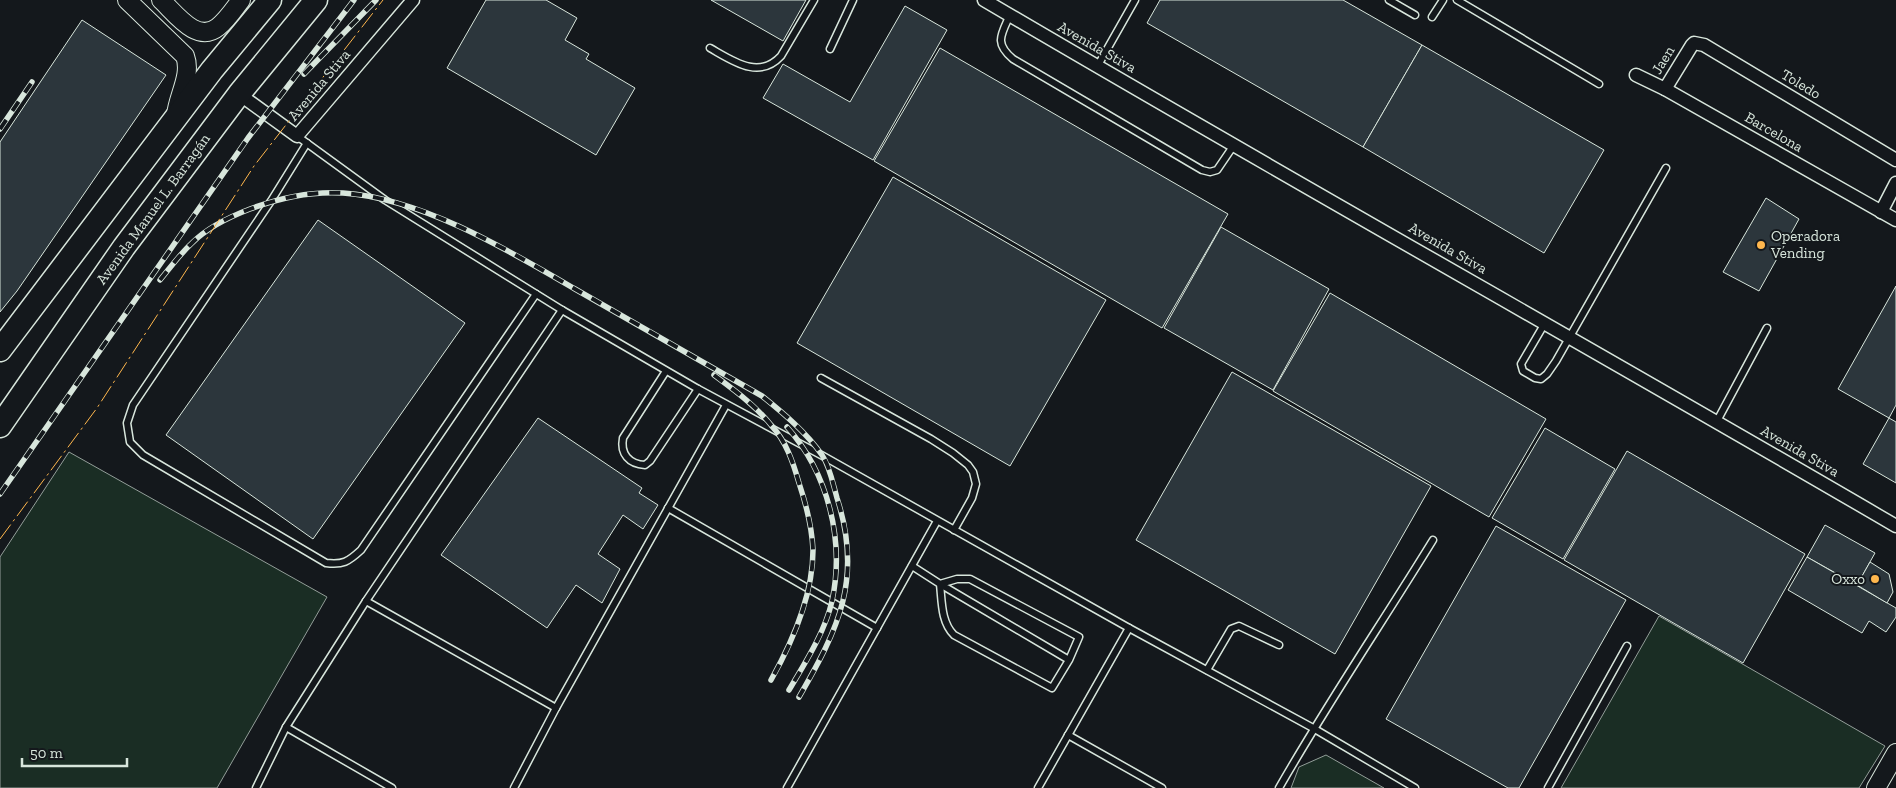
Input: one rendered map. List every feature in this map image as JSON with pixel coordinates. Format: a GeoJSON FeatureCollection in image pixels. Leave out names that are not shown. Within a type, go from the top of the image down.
{"type":"FeatureCollection","features":[{"type":"Feature","properties":{"kind":"highway"},"geometry":{"type":"LineString","coordinates":[[0,350],[212,70],[270,0]]}},
{"type":"Feature","properties":{"kind":"highway","name":"Avenida Manuel L. Barragán"},"geometry":{"type":"LineString","coordinates":[[0,426],[124,247],[239,94],[316,0]]}},
{"type":"Feature","properties":{"kind":"street"},"geometry":{"type":"LineString","coordinates":[[127,0],[185,56],[188,72],[177,104],[176,118]]}},
{"type":"Feature","properties":{"kind":"street"},"geometry":{"type":"LineString","coordinates":[[161,0],[195,30],[203,33],[212,32],[220,26],[241,0]]}},
{"type":"Feature","properties":{"kind":"street","name":"Avenida Stiva"},"geometry":{"type":"LineString","coordinates":[[239,94],[302,139],[413,0]]}},
{"type":"Feature","properties":{"kind":"street","name":"Avenida Stiva"},"geometry":{"type":"LineString","coordinates":[[984,0],[1097,67],[1545,322],[1896,526]]}},
{"type":"Feature","properties":{"kind":"street","name":"Toledo"},"geometry":{"type":"LineString","coordinates":[[1690,47],[1694,43],[1704,45],[1896,160]]}},
{"type":"Feature","properties":{"kind":"street","name":"Jaen"},"geometry":{"type":"LineString","coordinates":[[1665,89],[1690,47]]}},
{"type":"Feature","properties":{"kind":"street","name":"Barcelona"},"geometry":{"type":"LineString","coordinates":[[1636,75],[1665,89],[1896,220]]}},
{"type":"Feature","properties":{"kind":"street"},"geometry":{"type":"LineString","coordinates":[[1881,212],[1896,183]]}},
{"type":"Feature","properties":{"kind":"street"},"geometry":{"type":"LineString","coordinates":[[1876,788],[1896,753]]}},
{"type":"Feature","properties":{"kind":"lane"},"geometry":{"type":"LineString","coordinates":[[710,48],[734,62],[749,67],[767,67],[781,56],[814,0]]}},
{"type":"Feature","properties":{"kind":"lane"},"geometry":{"type":"LineString","coordinates":[[830,50],[853,0]]}},
{"type":"Feature","properties":{"kind":"lane"},"geometry":{"type":"LineString","coordinates":[[1097,67],[1135,0]]}},
{"type":"Feature","properties":{"kind":"lane"},"geometry":{"type":"LineString","coordinates":[[1389,0],[1415,15]]}},
{"type":"Feature","properties":{"kind":"lane"},"geometry":{"type":"LineString","coordinates":[[1432,17],[1443,0]]}},
{"type":"Feature","properties":{"kind":"lane"},"geometry":{"type":"LineString","coordinates":[[1457,0],[1599,84]]}},
{"type":"Feature","properties":{"kind":"lane"},"geometry":{"type":"LineString","coordinates":[[1010,15],[1000,40],[1002,46],[1013,59],[1202,170],[1210,172],[1217,170],[1234,145]]}},
{"type":"Feature","properties":{"kind":"lane"},"geometry":{"type":"LineString","coordinates":[[536,294],[361,550],[350,560],[339,564],[326,562],[143,455],[130,442],[127,423],[134,405],[271,201],[302,139],[385,200],[562,310],[698,390],[822,456],[1313,728],[1416,788]]}},
{"type":"Feature","properties":{"kind":"lane"},"geometry":{"type":"LineString","coordinates":[[1545,322],[1522,364],[1523,371],[1534,378],[1541,379],[1547,374],[1571,337],[1666,168]]}},
{"type":"Feature","properties":{"kind":"lane"},"geometry":{"type":"LineString","coordinates":[[256,788],[286,727],[366,601],[562,310]]}},
{"type":"Feature","properties":{"kind":"lane"},"geometry":{"type":"LineString","coordinates":[[1717,421],[1767,328]]}},
{"type":"Feature","properties":{"kind":"lane"},"geometry":{"type":"LineString","coordinates":[[666,371],[623,438],[621,447],[624,455],[631,462],[645,465],[650,461],[698,390]]}},
{"type":"Feature","properties":{"kind":"lane"},"geometry":{"type":"LineString","coordinates":[[821,378],[931,439],[968,465],[973,472],[976,484],[972,498],[954,530]]}},
{"type":"Feature","properties":{"kind":"lane"},"geometry":{"type":"LineString","coordinates":[[514,788],[556,708],[726,405]]}},
{"type":"Feature","properties":{"kind":"lane"},"geometry":{"type":"LineString","coordinates":[[668,508],[877,628]]}},
{"type":"Feature","properties":{"kind":"lane"},"geometry":{"type":"LineString","coordinates":[[787,788],[937,521]]}},
{"type":"Feature","properties":{"kind":"lane"},"geometry":{"type":"LineString","coordinates":[[1279,788],[1313,728],[1355,666],[1433,540]]}},
{"type":"Feature","properties":{"kind":"lane"},"geometry":{"type":"LineString","coordinates":[[912,566],[1069,660]]}},
{"type":"Feature","properties":{"kind":"lane"},"geometry":{"type":"LineString","coordinates":[[957,578],[970,579],[1079,637],[1069,660],[1052,688],[954,635],[948,629],[945,621],[940,584],[957,578]]}},
{"type":"Feature","properties":{"kind":"lane"},"geometry":{"type":"LineString","coordinates":[[366,601],[556,708]]}},
{"type":"Feature","properties":{"kind":"lane"},"geometry":{"type":"LineString","coordinates":[[1207,670],[1231,630],[1239,626],[1279,645]]}},
{"type":"Feature","properties":{"kind":"lane"},"geometry":{"type":"LineString","coordinates":[[1038,788],[1130,628]]}},
{"type":"Feature","properties":{"kind":"lane"},"geometry":{"type":"LineString","coordinates":[[1548,788],[1627,646]]}},
{"type":"Feature","properties":{"kind":"lane"},"geometry":{"type":"LineString","coordinates":[[286,727],[392,788]]}},
{"type":"Feature","properties":{"kind":"lane"},"geometry":{"type":"LineString","coordinates":[[1068,735],[1162,788]]}},
{"type":"Feature","properties":{"kind":"green space"},"geometry":{"type":"Polygon","coordinates":[[[69,452],[327,597],[217,788],[0,788],[0,557],[69,452]]]}},
{"type":"Feature","properties":{"kind":"green space"},"geometry":{"type":"Polygon","coordinates":[[[1659,616],[1885,746],[1859,788],[1561,788],[1659,616]]]}},
{"type":"Feature","properties":{"kind":"green space"},"geometry":{"type":"Polygon","coordinates":[[[1326,755],[1384,788],[1291,788],[1299,767],[1326,755]]]}},
{"type":"Feature","properties":{"kind":"building"},"geometry":{"type":"Polygon","coordinates":[[[486,0],[546,0],[577,18],[565,40],[589,54],[586,59],[635,88],[596,155],[447,68],[486,0]]]}},
{"type":"Feature","properties":{"kind":"building"},"geometry":{"type":"Polygon","coordinates":[[[711,0],[806,0],[783,41],[711,0]]]}},
{"type":"Feature","properties":{"kind":"building"},"geometry":{"type":"Polygon","coordinates":[[[1160,0],[1343,0],[1422,45],[1363,147],[1147,23],[1160,0]]]}},
{"type":"Feature","properties":{"kind":"building"},"geometry":{"type":"Polygon","coordinates":[[[905,6],[947,30],[873,160],[763,98],[783,64],[850,102],[905,6]]]}},
{"type":"Feature","properties":{"kind":"building"},"geometry":{"type":"Polygon","coordinates":[[[82,20],[166,75],[17,291],[0,312],[0,142],[82,20]]]}},
{"type":"Feature","properties":{"kind":"building"},"geometry":{"type":"Polygon","coordinates":[[[1422,45],[1604,150],[1544,253],[1363,147],[1422,45]]]}},
{"type":"Feature","properties":{"kind":"building"},"geometry":{"type":"Polygon","coordinates":[[[940,48],[1228,214],[1162,328],[874,161],[940,48]]]}},
{"type":"Feature","properties":{"kind":"building"},"geometry":{"type":"Polygon","coordinates":[[[893,177],[1106,300],[1010,466],[797,343],[893,177]]]}},
{"type":"Feature","properties":{"kind":"building","name":"Operadora Vending"},"geometry":{"type":"Polygon","coordinates":[[[1766,198],[1799,219],[1759,291],[1723,272],[1766,198]]]}},
{"type":"Feature","properties":{"kind":"building"},"geometry":{"type":"Polygon","coordinates":[[[318,220],[465,323],[313,539],[166,435],[318,220]]]}},
{"type":"Feature","properties":{"kind":"building"},"geometry":{"type":"Polygon","coordinates":[[[1221,227],[1329,289],[1273,390],[1164,328],[1221,227]]]}},
{"type":"Feature","properties":{"kind":"building"},"geometry":{"type":"Polygon","coordinates":[[[1896,286],[1896,405],[1889,418],[1838,389],[1896,286]]]}},
{"type":"Feature","properties":{"kind":"building"},"geometry":{"type":"Polygon","coordinates":[[[1330,293],[1546,419],[1489,517],[1273,391],[1330,293]]]}},
{"type":"Feature","properties":{"kind":"building"},"geometry":{"type":"Polygon","coordinates":[[[1232,372],[1431,486],[1335,654],[1136,540],[1232,372]]]}},
{"type":"Feature","properties":{"kind":"building"},"geometry":{"type":"Polygon","coordinates":[[[538,418],[642,488],[639,493],[658,505],[643,529],[623,515],[598,554],[620,569],[602,603],[576,585],[547,628],[441,555],[538,418]]]}},
{"type":"Feature","properties":{"kind":"building"},"geometry":{"type":"Polygon","coordinates":[[[1889,418],[1896,422],[1896,483],[1863,464],[1889,418]]]}},
{"type":"Feature","properties":{"kind":"building"},"geometry":{"type":"Polygon","coordinates":[[[1545,428],[1615,469],[1563,559],[1492,518],[1545,428]]]}},
{"type":"Feature","properties":{"kind":"building"},"geometry":{"type":"Polygon","coordinates":[[[1627,451],[1805,554],[1743,663],[1564,560],[1627,451]]]}},
{"type":"Feature","properties":{"kind":"building"},"geometry":{"type":"Polygon","coordinates":[[[1825,525],[1875,553],[1857,585],[1807,557],[1825,525]]]}},
{"type":"Feature","properties":{"kind":"building"},"geometry":{"type":"Polygon","coordinates":[[[1496,526],[1626,600],[1519,788],[1508,788],[1386,719],[1496,526]]]}},
{"type":"Feature","properties":{"kind":"building"},"geometry":{"type":"Polygon","coordinates":[[[1807,557],[1896,608],[1896,617],[1886,632],[1869,621],[1862,633],[1788,590],[1807,557]]]}},
{"type":"Feature","properties":{"kind":"building","name":"Oxxo"},"geometry":{"type":"Polygon","coordinates":[[[1870,562],[1889,574],[1893,592],[1887,603],[1857,585],[1870,562]]]}},
{"type":"Feature","properties":{"kind":"railway"},"geometry":{"type":"LineString","coordinates":[[0,494],[248,138],[354,0]]}},
{"type":"Feature","properties":{"kind":"railway"},"geometry":{"type":"LineString","coordinates":[[304,74],[376,0]]}},
{"type":"Feature","properties":{"kind":"railway"},"geometry":{"type":"LineString","coordinates":[[0,129],[32,82]]}},
{"type":"Feature","properties":{"kind":"railway"},"geometry":{"type":"LineString","coordinates":[[160,280],[198,237],[234,215],[272,202],[307,194],[343,193],[373,197],[433,215],[493,243],[762,396],[802,431],[822,455],[831,476],[844,527],[848,553],[847,578],[843,602],[825,648],[799,697]]}},
{"type":"Feature","properties":{"kind":"railway"},"geometry":{"type":"LineString","coordinates":[[714,375],[758,411],[781,438],[794,467],[810,524],[813,550],[810,584],[806,601],[787,650],[771,680]]}},
{"type":"Feature","properties":{"kind":"railway"},"geometry":{"type":"LineString","coordinates":[[787,427],[801,445],[823,486],[830,508],[836,555],[835,578],[829,613],[814,647],[789,690]]}},
{"type":"Feature","properties":{"kind":"power"},"geometry":{"type":"LineString","coordinates":[[0,539],[97,408],[254,166],[383,0]]}},
{"type":"Feature","properties":{"kind":"place","name":"Operadora Vending"},"geometry":{"type":"Point","coordinates":[1761,245]}},
{"type":"Feature","properties":{"kind":"place","name":"Oxxo"},"geometry":{"type":"Point","coordinates":[1875,579]}}]}
